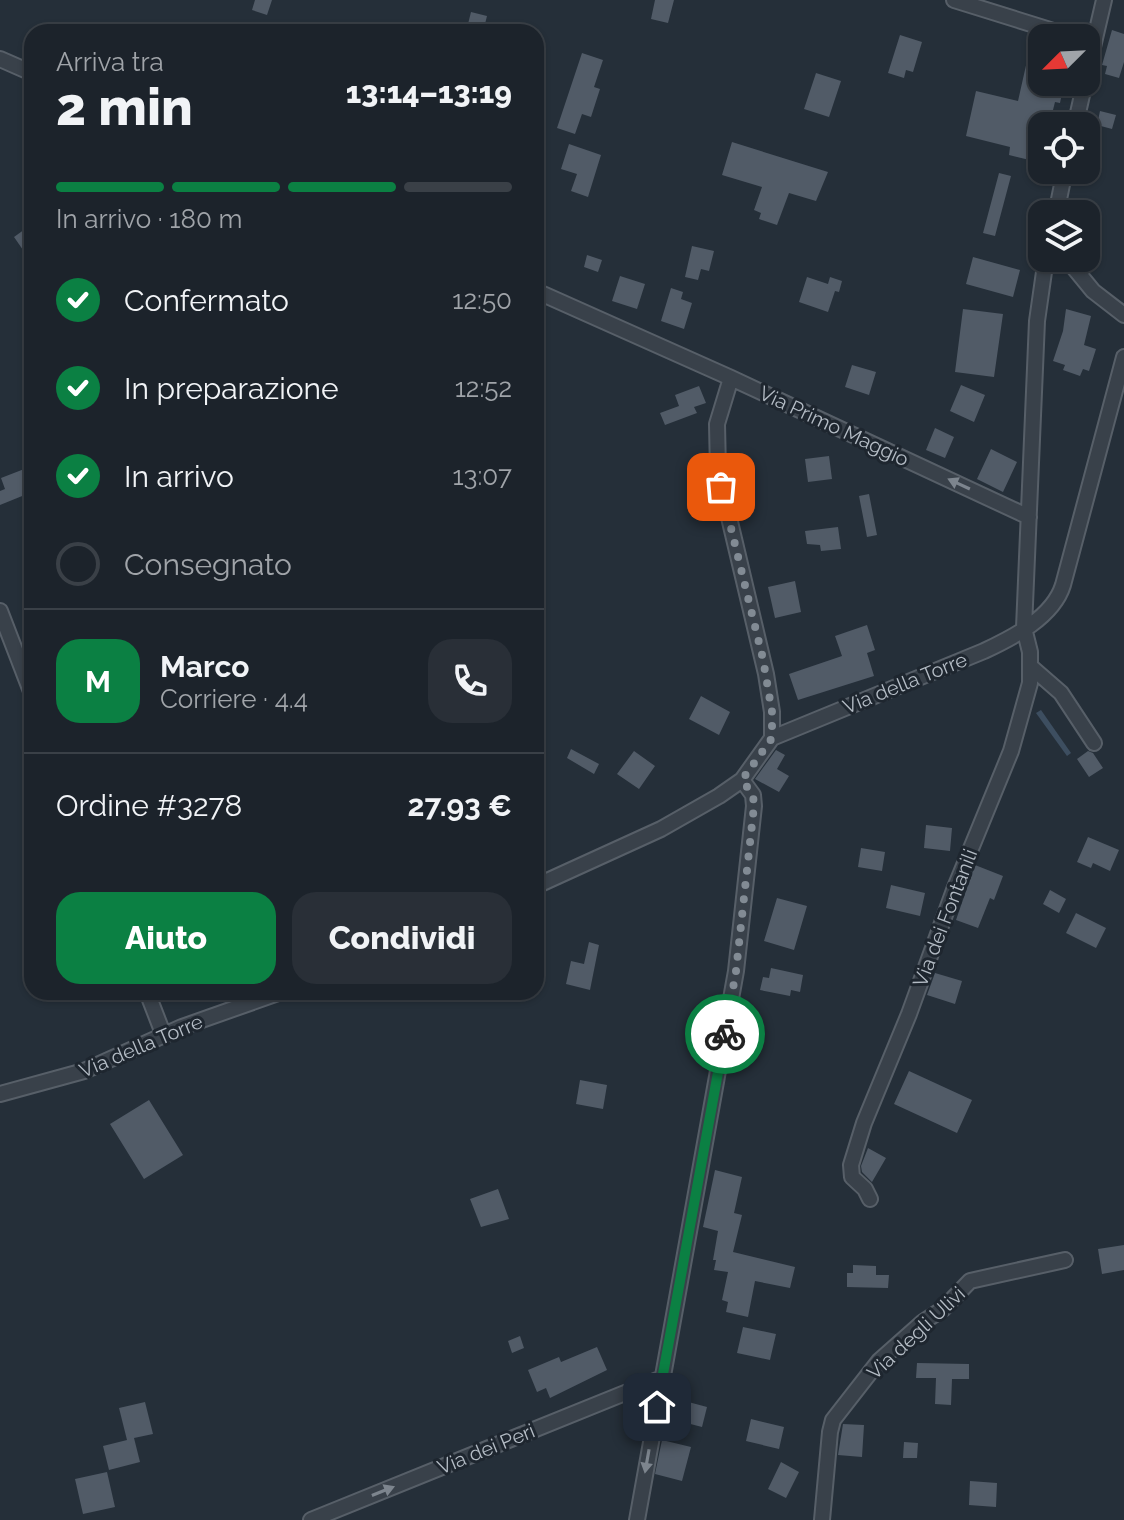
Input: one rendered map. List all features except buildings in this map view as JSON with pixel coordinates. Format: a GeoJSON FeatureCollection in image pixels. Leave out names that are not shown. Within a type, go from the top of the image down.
{"type":"FeatureCollection","features":[{"type":"Feature","properties":{"kind":"street"},"geometry":{"type":"LineString","coordinates":[[954,0],[1031,24]]}},
{"type":"Feature","properties":{"kind":"street"},"geometry":{"type":"LineString","coordinates":[[1096,24],[1104,0]]}},
{"type":"Feature","properties":{"kind":"street"},"geometry":{"type":"LineString","coordinates":[[0,59],[24,70]]}},
{"type":"Feature","properties":{"kind":"street"},"geometry":{"type":"LineString","coordinates":[[1024,628],[1037,321],[1044,272]]}},
{"type":"Feature","properties":{"kind":"street"},"geometry":{"type":"LineString","coordinates":[[1077,272],[1093,291],[1124,315]]}},
{"type":"Feature","properties":{"kind":"street","name":"Via Primo Maggio"},"geometry":{"type":"LineString","coordinates":[[544,295],[1029,517]]}},
{"type":"Feature","properties":{"kind":"street","name":"Via della Torre"},"geometry":{"type":"LineString","coordinates":[[772,738],[974,655],[1048,611],[1061,591],[1124,357]]}},
{"type":"Feature","properties":{"kind":"street"},"geometry":{"type":"LineString","coordinates":[[544,882],[677,821],[742,780],[772,738],[772,712],[766,674],[718,471],[717,424],[731,378]]}},
{"type":"Feature","properties":{"kind":"street"},"geometry":{"type":"LineString","coordinates":[[0,611],[24,673]]}},
{"type":"Feature","properties":{"kind":"street","name":"Via dei Fontanili"},"geometry":{"type":"LineString","coordinates":[[870,1199],[865,1189],[854,1180],[851,1171],[857,1143],[1011,751],[1028,693],[1029,643],[1024,628]]}},
{"type":"Feature","properties":{"kind":"street"},"geometry":{"type":"LineString","coordinates":[[1030,666],[1061,693],[1094,743]]}},
{"type":"Feature","properties":{"kind":"street"},"geometry":{"type":"LineString","coordinates":[[637,1520],[736,971],[754,806],[753,795],[742,780]]}},
{"type":"Feature","properties":{"kind":"street"},"geometry":{"type":"LineString","coordinates":[[150,1000],[164,1036]]}},
{"type":"Feature","properties":{"kind":"street","name":"Via della Torre"},"geometry":{"type":"LineString","coordinates":[[0,1094],[84,1071],[164,1036],[260,1000]]}},
{"type":"Feature","properties":{"kind":"street","name":"Via degli Ulivi"},"geometry":{"type":"LineString","coordinates":[[822,1520],[833,1420],[879,1361],[923,1322],[943,1309],[973,1279],[1065,1260]]}},
{"type":"Feature","properties":{"kind":"street","name":"Via dei Peri"},"geometry":{"type":"LineString","coordinates":[[311,1520],[662,1378]]}},
{"type":"Feature","properties":{"kind":"water"},"geometry":{"type":"Polygon","coordinates":[[[1041,710],[1071,753],[1067,756],[1036,713],[1041,710]]]}},
{"type":"Feature","properties":{"kind":"way so far"},"geometry":{"type":"LineString","coordinates":[[721,487],[763,659],[772,720],[772,738],[742,780],[753,795],[754,806],[736,971],[725,1034]]}},
{"type":"Feature","properties":{"kind":"route"},"geometry":{"type":"LineString","coordinates":[[657,1407],[725,1034]]}}]}
